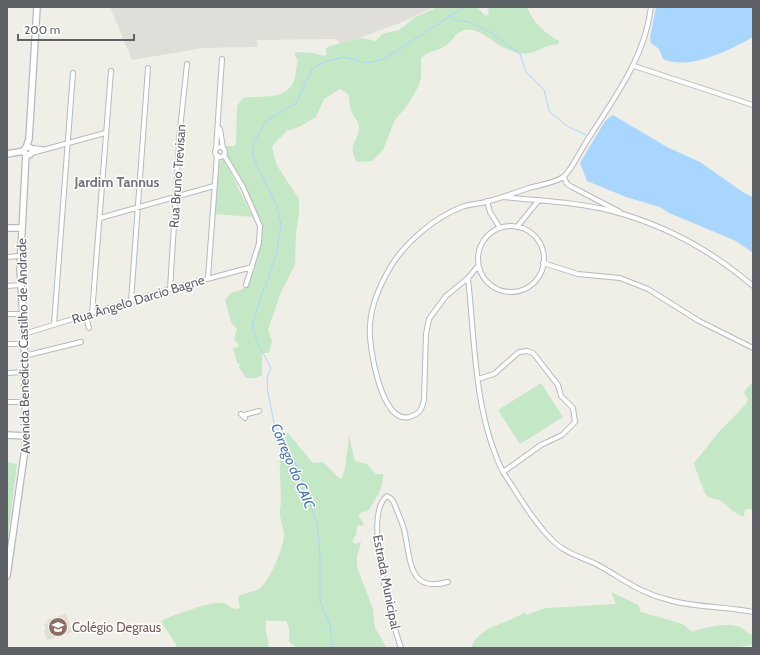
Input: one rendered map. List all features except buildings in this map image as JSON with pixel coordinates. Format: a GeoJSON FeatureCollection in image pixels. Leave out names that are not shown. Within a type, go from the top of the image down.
{"type":"FeatureCollection","features":[{"type":"Feature","properties":{"kind":"main road"},"geometry":{"type":"LineString","coordinates":[[7,154],[29,151],[37,7]]}},
{"type":"Feature","properties":{"kind":"main road","name":"Avenida Benedicto Castilho de Andrade"},"geometry":{"type":"LineString","coordinates":[[7,576],[24,464],[26,436],[24,334],[20,285],[20,256],[21,228],[29,151]]}},
{"type":"Feature","properties":{"kind":"main road"},"geometry":{"type":"LineString","coordinates":[[7,228],[21,228]]}},
{"type":"Feature","properties":{"kind":"main road"},"geometry":{"type":"LineString","coordinates":[[7,435],[26,436]]}},
{"type":"Feature","properties":{"kind":"street"},"geometry":{"type":"LineString","coordinates":[[478,266],[468,278],[446,296],[429,319],[426,334],[424,400],[422,408],[416,415],[406,418],[396,415],[392,411],[384,395],[372,356],[370,327],[372,311],[391,266],[402,251],[440,218],[462,207],[487,201],[564,177],[634,66],[648,29],[651,7]]}},
{"type":"Feature","properties":{"kind":"street"},"geometry":{"type":"LineString","coordinates":[[208,278],[214,186],[218,155],[216,149],[219,125],[222,59]]}},
{"type":"Feature","properties":{"kind":"street","name":"Rua Bruno Trevisan"},"geometry":{"type":"LineString","coordinates":[[170,289],[180,129],[187,64]]}},
{"type":"Feature","properties":{"kind":"street"},"geometry":{"type":"LineString","coordinates":[[634,66],[753,105]]}},
{"type":"Feature","properties":{"kind":"street"},"geometry":{"type":"LineString","coordinates":[[131,301],[148,68]]}},
{"type":"Feature","properties":{"kind":"street"},"geometry":{"type":"LineString","coordinates":[[92,314],[111,71]]}},
{"type":"Feature","properties":{"kind":"street"},"geometry":{"type":"LineString","coordinates":[[54,324],[73,73]]}},
{"type":"Feature","properties":{"kind":"street"},"geometry":{"type":"LineString","coordinates":[[219,125],[225,151],[224,155],[243,187],[259,222],[259,243],[246,285]]}},
{"type":"Feature","properties":{"kind":"street"},"geometry":{"type":"LineString","coordinates":[[29,151],[45,149],[105,133]]}},
{"type":"Feature","properties":{"kind":"street"},"geometry":{"type":"LineString","coordinates":[[216,149],[220,147],[224,148]]}},
{"type":"Feature","properties":{"kind":"street"},"geometry":{"type":"LineString","coordinates":[[218,155],[224,155]]}},
{"type":"Feature","properties":{"kind":"street"},"geometry":{"type":"LineString","coordinates":[[564,177],[567,184],[572,187],[631,217],[667,231],[717,257],[753,286]]}},
{"type":"Feature","properties":{"kind":"street"},"geometry":{"type":"LineString","coordinates":[[100,218],[214,186]]}},
{"type":"Feature","properties":{"kind":"street"},"geometry":{"type":"LineString","coordinates":[[500,197],[581,205],[631,217]]}},
{"type":"Feature","properties":{"kind":"street"},"geometry":{"type":"LineString","coordinates":[[487,201],[490,212],[500,228]]}},
{"type":"Feature","properties":{"kind":"street"},"geometry":{"type":"LineString","coordinates":[[517,227],[538,201]]}},
{"type":"Feature","properties":{"kind":"street"},"geometry":{"type":"LineString","coordinates":[[517,227],[526,230],[534,236],[540,244],[544,262],[541,272],[535,281],[527,288],[512,291],[497,289],[488,283],[482,275],[478,266],[479,252],[484,239],[500,228],[517,227]]}},
{"type":"Feature","properties":{"kind":"street"},"geometry":{"type":"LineString","coordinates":[[7,257],[20,256]]}},
{"type":"Feature","properties":{"kind":"street"},"geometry":{"type":"LineString","coordinates":[[544,262],[578,274],[620,278],[648,289],[699,321],[753,348]]}},
{"type":"Feature","properties":{"kind":"street","name":"Rua Ângelo Darcio Bagne"},"geometry":{"type":"LineString","coordinates":[[24,334],[170,289],[252,267]]}},
{"type":"Feature","properties":{"kind":"street"},"geometry":{"type":"LineString","coordinates":[[468,278],[483,416],[494,454],[503,472],[530,513],[553,541],[564,550],[597,565],[632,587],[650,595],[670,601],[753,612]]}},
{"type":"Feature","properties":{"kind":"street"},"geometry":{"type":"LineString","coordinates":[[7,286],[20,285]]}},
{"type":"Feature","properties":{"kind":"street"},"geometry":{"type":"LineString","coordinates":[[7,314],[23,314]]}},
{"type":"Feature","properties":{"kind":"street"},"geometry":{"type":"LineString","coordinates":[[86,316],[89,328]]}},
{"type":"Feature","properties":{"kind":"street"},"geometry":{"type":"LineString","coordinates":[[24,356],[81,342]]}},
{"type":"Feature","properties":{"kind":"street"},"geometry":{"type":"LineString","coordinates":[[7,344],[24,344]]}},
{"type":"Feature","properties":{"kind":"street"},"geometry":{"type":"LineString","coordinates":[[478,379],[494,374],[519,352],[527,351],[532,353],[539,360],[558,385],[561,396],[573,408],[574,422],[562,435],[541,445],[503,472]]}},
{"type":"Feature","properties":{"kind":"street"},"geometry":{"type":"LineString","coordinates":[[7,373],[25,372]]}},
{"type":"Feature","properties":{"kind":"street"},"geometry":{"type":"LineString","coordinates":[[7,402],[26,402]]}},
{"type":"Feature","properties":{"kind":"street"},"geometry":{"type":"LineString","coordinates":[[244,416],[259,411]]}},
{"type":"Feature","properties":{"kind":"street","name":"Estrada Municipal"},"geometry":{"type":"LineString","coordinates":[[401,648],[392,622],[376,542],[382,499],[387,496],[391,498],[394,503],[405,532],[411,568],[419,580],[426,584],[437,585],[448,582]]}},
{"type":"Feature","properties":{"kind":"shaded area"},"geometry":{"type":"Polygon","coordinates":[[[110,7],[434,7],[405,21],[341,45],[336,39],[256,40],[258,47],[203,48],[132,60],[110,7]]]}},
{"type":"Feature","properties":{"kind":"shaded area","name":"Colégio Degraus"},"geometry":{"type":"Polygon","coordinates":[[[66,614],[72,632],[47,640],[44,624],[48,623],[47,620],[66,614]]]}},
{"type":"Feature","properties":{"kind":"green space"},"geometry":{"type":"Polygon","coordinates":[[[437,7],[477,7],[486,16],[489,10],[486,7],[527,7],[540,27],[559,41],[558,44],[524,54],[502,47],[481,33],[475,31],[464,30],[458,33],[445,46],[427,53],[421,58],[421,78],[419,85],[409,103],[395,120],[383,150],[372,161],[357,162],[354,157],[353,148],[359,126],[350,108],[348,95],[340,89],[324,99],[316,117],[299,127],[287,131],[272,146],[276,164],[299,199],[295,265],[281,292],[268,330],[272,341],[269,353],[262,353],[262,375],[256,378],[246,378],[239,367],[240,364],[238,364],[233,349],[239,346],[234,339],[237,329],[231,322],[225,300],[231,293],[243,289],[247,285],[255,266],[261,232],[244,185],[224,153],[226,146],[234,146],[236,144],[237,106],[243,98],[277,95],[284,93],[289,89],[295,78],[298,61],[294,54],[297,52],[313,53],[324,56],[327,54],[326,48],[330,46],[362,38],[376,41],[382,34],[399,30],[414,18],[437,7]]]}},
{"type":"Feature","properties":{"kind":"green space"},"geometry":{"type":"Polygon","coordinates":[[[224,160],[253,217],[215,214],[219,161],[224,160]]]}},
{"type":"Feature","properties":{"kind":"green space"},"geometry":{"type":"Polygon","coordinates":[[[753,382],[753,509],[745,510],[744,516],[734,512],[721,501],[706,495],[694,463],[718,433],[746,404],[748,399],[744,394],[745,390],[753,382]]]}},
{"type":"Feature","properties":{"kind":"green space"},"geometry":{"type":"Polygon","coordinates":[[[541,383],[563,417],[520,444],[498,410],[541,383]]]}},
{"type":"Feature","properties":{"kind":"green space"},"geometry":{"type":"Polygon","coordinates":[[[287,432],[313,463],[323,462],[339,478],[342,478],[345,469],[349,436],[355,461],[367,464],[376,474],[383,474],[381,489],[377,498],[368,511],[360,513],[359,517],[364,524],[361,526],[357,525],[356,535],[352,541],[355,544],[361,542],[357,557],[357,567],[373,609],[375,628],[387,648],[297,648],[289,642],[289,628],[286,621],[266,621],[269,648],[176,648],[176,645],[161,621],[182,612],[210,604],[223,603],[233,608],[240,608],[238,599],[239,596],[259,589],[272,572],[284,539],[280,511],[279,442],[287,432]]]}},
{"type":"Feature","properties":{"kind":"green space"},"geometry":{"type":"Polygon","coordinates":[[[7,462],[17,464],[7,546],[7,462]]]}},
{"type":"Feature","properties":{"kind":"green space"},"geometry":{"type":"Polygon","coordinates":[[[611,592],[638,605],[641,612],[683,624],[692,632],[703,628],[716,626],[729,625],[740,627],[749,634],[753,635],[753,645],[732,648],[471,648],[475,640],[487,630],[525,612],[526,615],[546,608],[616,604],[611,592]]]}},
{"type":"Feature","properties":{"kind":"water"},"geometry":{"type":"Polygon","coordinates":[[[656,7],[753,7],[753,37],[733,48],[697,61],[673,62],[663,59],[659,49],[651,43],[650,38],[656,7]]]}},
{"type":"Feature","properties":{"kind":"water"},"geometry":{"type":"Polygon","coordinates":[[[613,115],[667,147],[700,162],[744,193],[753,197],[753,253],[736,241],[669,213],[660,207],[626,197],[587,181],[580,163],[605,121],[613,115]]]}},
{"type":"Feature","properties":{"kind":"waterway","name":"Córrego do CAIC"},"geometry":{"type":"LineString","coordinates":[[266,284],[276,255],[281,225],[277,206],[252,155],[254,142],[266,121],[296,103],[312,69],[324,62],[343,57],[366,63],[384,59],[464,7]]}},
{"type":"Feature","properties":{"kind":"waterway"},"geometry":{"type":"LineString","coordinates":[[450,16],[455,20],[469,22],[488,31],[520,54],[526,72],[544,90],[549,111],[567,126],[586,135]]}},
{"type":"Feature","properties":{"kind":"waterway","name":"Córrego do CAIC"},"geometry":{"type":"LineString","coordinates":[[264,288],[252,325],[257,342],[271,368],[267,377],[268,393],[274,423],[297,466],[317,524],[320,554],[320,601],[330,625],[333,648]]}},
{"type":"Feature","properties":{"kind":"place","name":"Colégio Degraus"},"geometry":{"type":"Point","coordinates":[58,627]}},
{"type":"Feature","properties":{"kind":"district","name":"Jardim Tannus"},"geometry":{"type":"Point","coordinates":[117,182]}}]}
